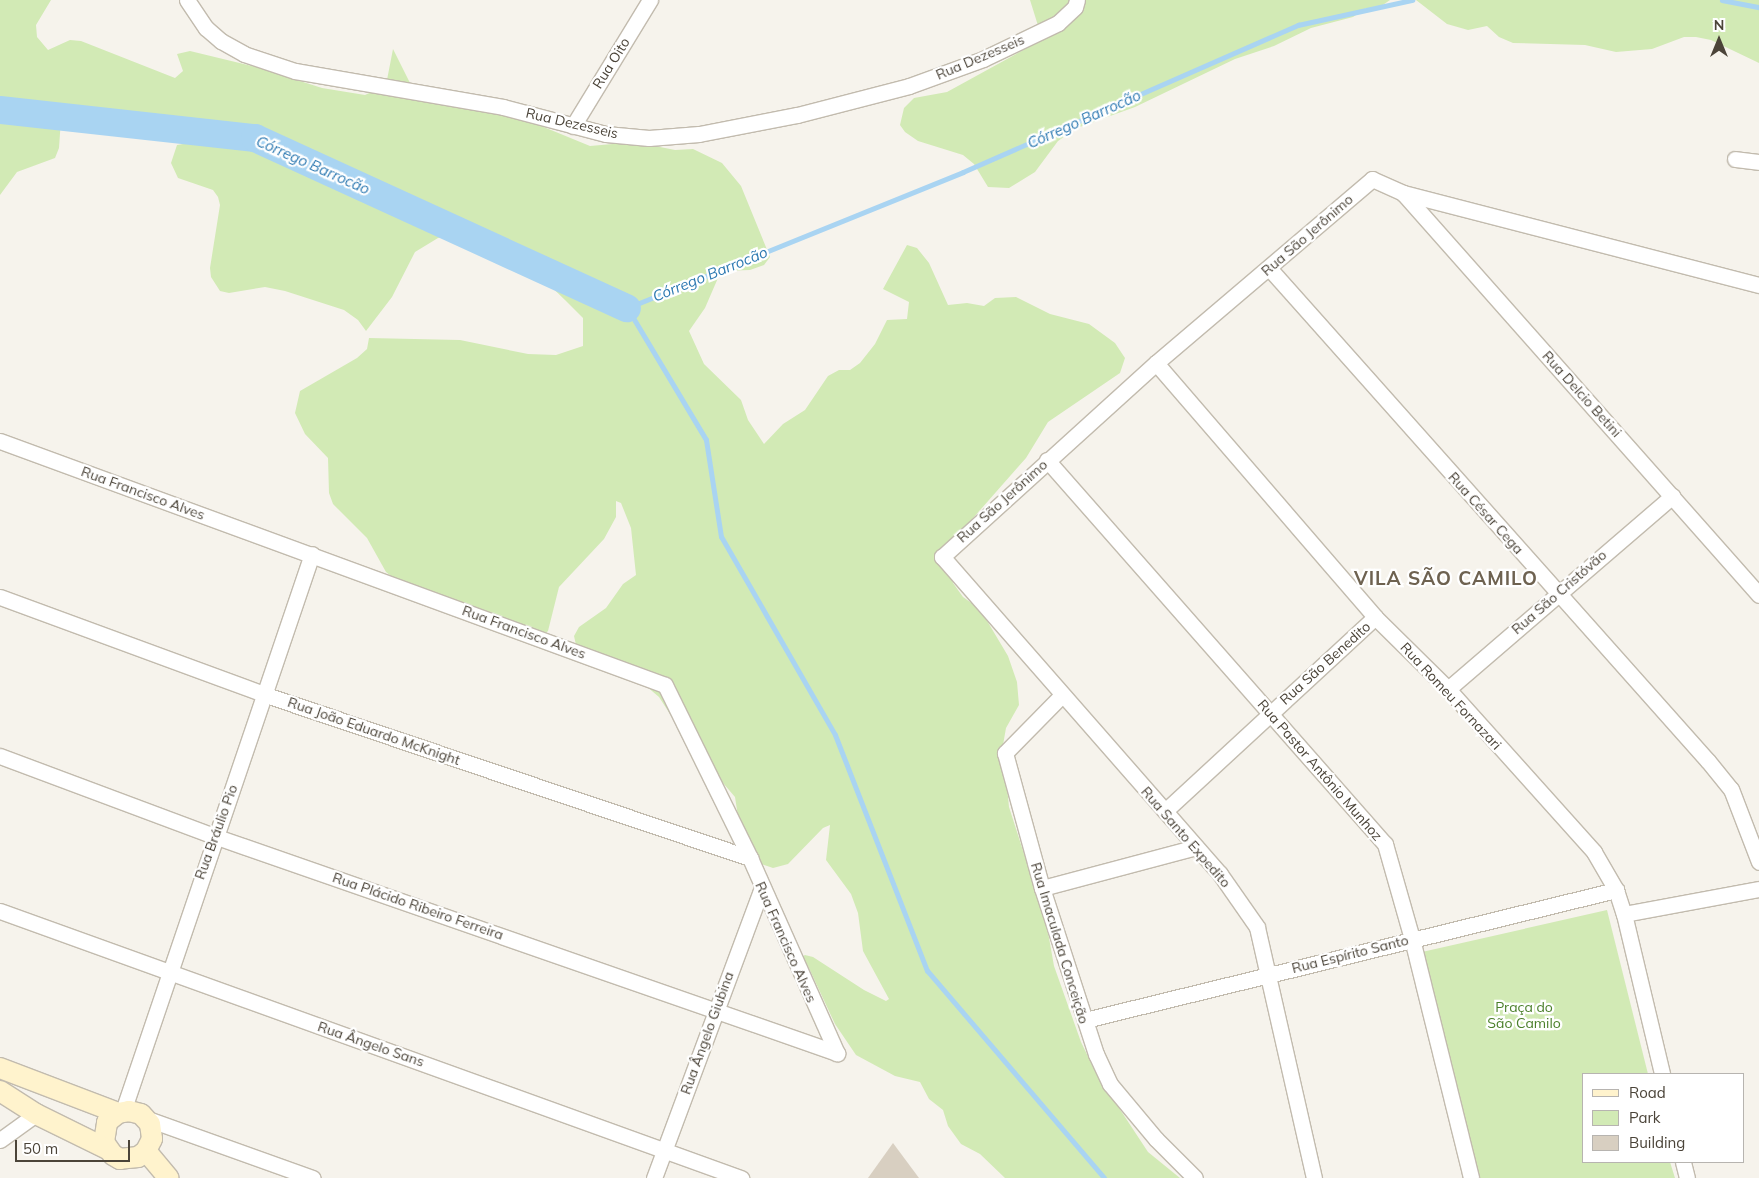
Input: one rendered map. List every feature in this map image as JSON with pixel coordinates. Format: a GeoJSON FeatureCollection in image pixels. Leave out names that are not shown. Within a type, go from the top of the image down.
{"type":"FeatureCollection","features":[{"type":"Feature","properties":{"kind":"main road"},"geometry":{"type":"LineString","coordinates":[[0,1068],[120,1112],[135,1112],[145,1118],[142,1150],[156,1178]]}},
{"type":"Feature","properties":{"kind":"main road"},"geometry":{"type":"LineString","coordinates":[[0,1091],[36,1114],[107,1149],[120,1158],[142,1150]]}},
{"type":"Feature","properties":{"kind":"main road"},"geometry":{"type":"LineString","coordinates":[[36,1114],[47,1099],[64,1091]]}},
{"type":"Feature","properties":{"kind":"main road"},"geometry":{"type":"LineString","coordinates":[[107,1149],[104,1128],[120,1112]]}},
{"type":"Feature","properties":{"kind":"main road"},"geometry":{"type":"LineString","coordinates":[[142,1150],[169,1178]]}},
{"type":"Feature","properties":{"kind":"street","name":"Rua Dezesseis"},"geometry":{"type":"LineString","coordinates":[[187,0],[206,28],[221,41],[244,54],[295,71],[503,107],[606,134],[648,138],[700,134],[797,115],[909,86],[983,59],[1058,23],[1075,7],[1077,0]]}},
{"type":"Feature","properties":{"kind":"street","name":"Rua Oito"},"geometry":{"type":"LineString","coordinates":[[573,126],[650,0]]}},
{"type":"Feature","properties":{"kind":"street"},"geometry":{"type":"LineString","coordinates":[[1735,159],[1759,162]]}},
{"type":"Feature","properties":{"kind":"street","name":"Rua São Jerônimo"},"geometry":{"type":"LineString","coordinates":[[942,556],[1156,363],[1372,180],[1404,193],[1759,285]]}},
{"type":"Feature","properties":{"kind":"street","name":"Rua Delcio Betini"},"geometry":{"type":"LineString","coordinates":[[1404,193],[1759,595]]}},
{"type":"Feature","properties":{"kind":"street","name":"Rua César Cega"},"geometry":{"type":"LineString","coordinates":[[1269,268],[1731,789],[1759,862]]}},
{"type":"Feature","properties":{"kind":"street","name":"Rua Romeu Fornazari"},"geometry":{"type":"LineString","coordinates":[[1156,363],[1375,617],[1448,689],[1594,852],[1616,890],[1624,914],[1662,1073]]}},
{"type":"Feature","properties":{"kind":"street","name":"Rua Francisco Alves"},"geometry":{"type":"LineString","coordinates":[[0,441],[665,685],[750,858],[836,1053]]}},
{"type":"Feature","properties":{"kind":"street","name":"Rua Pastor Antônio Munhoz"},"geometry":{"type":"LineString","coordinates":[[1047,460],[1385,844],[1412,939],[1471,1178]]}},
{"type":"Feature","properties":{"kind":"street","name":"Rua São Cristóvão"},"geometry":{"type":"LineString","coordinates":[[1448,689],[1557,592],[1672,496]]}},
{"type":"Feature","properties":{"kind":"street","name":"Rua Bráulio Pio"},"geometry":{"type":"LineString","coordinates":[[120,1112],[214,836],[266,695],[312,554]]}},
{"type":"Feature","properties":{"kind":"street","name":"Rua Santo Expedito"},"geometry":{"type":"LineString","coordinates":[[942,556],[1061,696],[1220,874],[1257,928],[1270,974],[1314,1178]]}},
{"type":"Feature","properties":{"kind":"street","name":"Rua João Eduardo McKnight"},"geometry":{"type":"LineString","coordinates":[[0,596],[266,695],[750,858]]}},
{"type":"Feature","properties":{"kind":"street","name":"Rua São Benedito"},"geometry":{"type":"LineString","coordinates":[[1165,811],[1375,617]]}},
{"type":"Feature","properties":{"kind":"street","name":"Rua Imaculada Conceição"},"geometry":{"type":"LineString","coordinates":[[1061,696],[1005,753],[1042,888],[1085,1020],[1110,1084],[1156,1139],[1195,1178]]}},
{"type":"Feature","properties":{"kind":"street","name":"Rua Plácido Ribeiro Ferreira"},"geometry":{"type":"LineString","coordinates":[[0,756],[214,836],[836,1053]]}},
{"type":"Feature","properties":{"kind":"street"},"geometry":{"type":"LineString","coordinates":[[1042,888],[1196,847]]}},
{"type":"Feature","properties":{"kind":"street","name":"Rua Ângelo Giubina"},"geometry":{"type":"LineString","coordinates":[[654,1178],[762,888]]}},
{"type":"Feature","properties":{"kind":"street"},"geometry":{"type":"LineString","coordinates":[[1624,914],[1759,889]]}},
{"type":"Feature","properties":{"kind":"street","name":"Rua Espírito Santo"},"geometry":{"type":"LineString","coordinates":[[1085,1020],[1616,890]]}},
{"type":"Feature","properties":{"kind":"street","name":"Rua Ângelo Sans"},"geometry":{"type":"LineString","coordinates":[[0,911],[168,973],[665,1148],[741,1178]]}},
{"type":"Feature","properties":{"kind":"street"},"geometry":{"type":"LineString","coordinates":[[0,1140],[36,1114]]}},
{"type":"Feature","properties":{"kind":"street"},"geometry":{"type":"LineString","coordinates":[[145,1118],[313,1178]]}},
{"type":"Feature","properties":{"kind":"street"},"geometry":{"type":"LineString","coordinates":[[142,1150],[184,1133]]}},
{"type":"Feature","properties":{"kind":"street"},"geometry":{"type":"LineString","coordinates":[[1683,1163],[1687,1178]]}},
{"type":"Feature","properties":{"kind":"green space"},"geometry":{"type":"Polygon","coordinates":[[[0,0],[51,0],[36,25],[37,37],[48,50],[70,40],[81,41],[175,78],[183,71],[177,54],[190,51],[256,67],[322,88],[365,95],[386,85],[393,49],[411,85],[432,97],[529,121],[590,146],[635,142],[675,150],[693,149],[722,163],[741,186],[770,257],[764,265],[750,270],[721,271],[705,308],[689,331],[704,364],[741,400],[748,420],[764,444],[783,424],[805,410],[828,376],[839,370],[850,370],[860,363],[875,344],[887,320],[907,319],[909,302],[883,289],[907,245],[917,248],[929,263],[948,305],[967,303],[984,306],[995,298],[1016,297],[1050,314],[1089,324],[1115,343],[1125,358],[1120,373],[1048,422],[1026,458],[959,534],[948,563],[953,583],[963,597],[980,609],[1008,656],[1017,682],[1019,705],[1006,728],[1003,745],[1009,807],[1026,860],[1040,887],[1054,966],[1081,1042],[1096,1073],[1148,1152],[1180,1178],[1005,1178],[980,1154],[961,1144],[948,1126],[943,1110],[929,1099],[920,1082],[895,1076],[856,1055],[835,1024],[807,964],[798,959],[805,955],[813,957],[864,990],[886,1001],[889,999],[863,951],[858,913],[851,894],[826,860],[830,825],[823,828],[788,864],[773,868],[761,864],[741,836],[735,797],[688,742],[659,697],[639,680],[576,645],[574,636],[579,627],[606,608],[623,584],[636,575],[631,528],[621,503],[616,501],[616,517],[604,539],[559,587],[548,631],[537,641],[423,602],[386,572],[367,538],[333,504],[329,493],[328,458],[305,434],[295,413],[300,391],[357,358],[367,349],[369,338],[460,340],[528,354],[556,355],[583,346],[583,318],[565,300],[507,244],[484,230],[438,238],[415,252],[392,297],[366,331],[358,320],[344,310],[285,291],[265,287],[229,293],[220,291],[211,277],[210,268],[220,205],[218,197],[213,190],[178,178],[171,163],[177,145],[213,139],[216,135],[143,128],[69,105],[61,119],[59,148],[55,158],[17,172],[0,195],[0,0]]]}},
{"type":"Feature","properties":{"kind":"green space"},"geometry":{"type":"Polygon","coordinates":[[[1030,0],[1390,0],[1377,9],[1366,8],[1353,17],[1311,28],[1274,46],[1235,59],[1135,107],[1077,128],[1058,141],[1035,172],[1009,188],[988,187],[974,164],[963,155],[918,141],[905,132],[900,125],[904,108],[914,98],[947,92],[1038,42],[1040,32],[1030,0]]]}},
{"type":"Feature","properties":{"kind":"green space"},"geometry":{"type":"Polygon","coordinates":[[[1416,0],[1759,0],[1759,63],[1711,40],[1696,37],[1684,37],[1652,49],[1616,52],[1585,45],[1513,43],[1499,37],[1487,26],[1468,30],[1447,24],[1416,0]]]}},
{"type":"Feature","properties":{"kind":"green space","name":"Praça do São Camilo"},"geometry":{"type":"Polygon","coordinates":[[[1607,910],[1648,1073],[1582,1073],[1582,1163],[1670,1163],[1675,1178],[1476,1178],[1422,952],[1607,910]]]}},
{"type":"Feature","properties":{"kind":"building"},"geometry":{"type":"Polygon","coordinates":[[[893,1143],[919,1178],[868,1178],[893,1143]]]}},
{"type":"Feature","properties":{"kind":"waterway"},"geometry":{"type":"LineString","coordinates":[[1104,1178],[927,971],[835,735],[721,537],[706,440],[627,308],[963,172],[1298,25],[1412,0]]}},
{"type":"Feature","properties":{"kind":"waterway","name":"Córrego Barrocão"},"geometry":{"type":"LineString","coordinates":[[1722,0],[1759,7]]}},
{"type":"Feature","properties":{"kind":"waterway","name":"Córrego Barrocão"},"geometry":{"type":"LineString","coordinates":[[0,110],[255,138],[627,308]]}},
{"type":"Feature","properties":{"kind":"district","name":"VILA SÃO CAMILO"},"geometry":{"type":"Point","coordinates":[1446,579]}}]}
